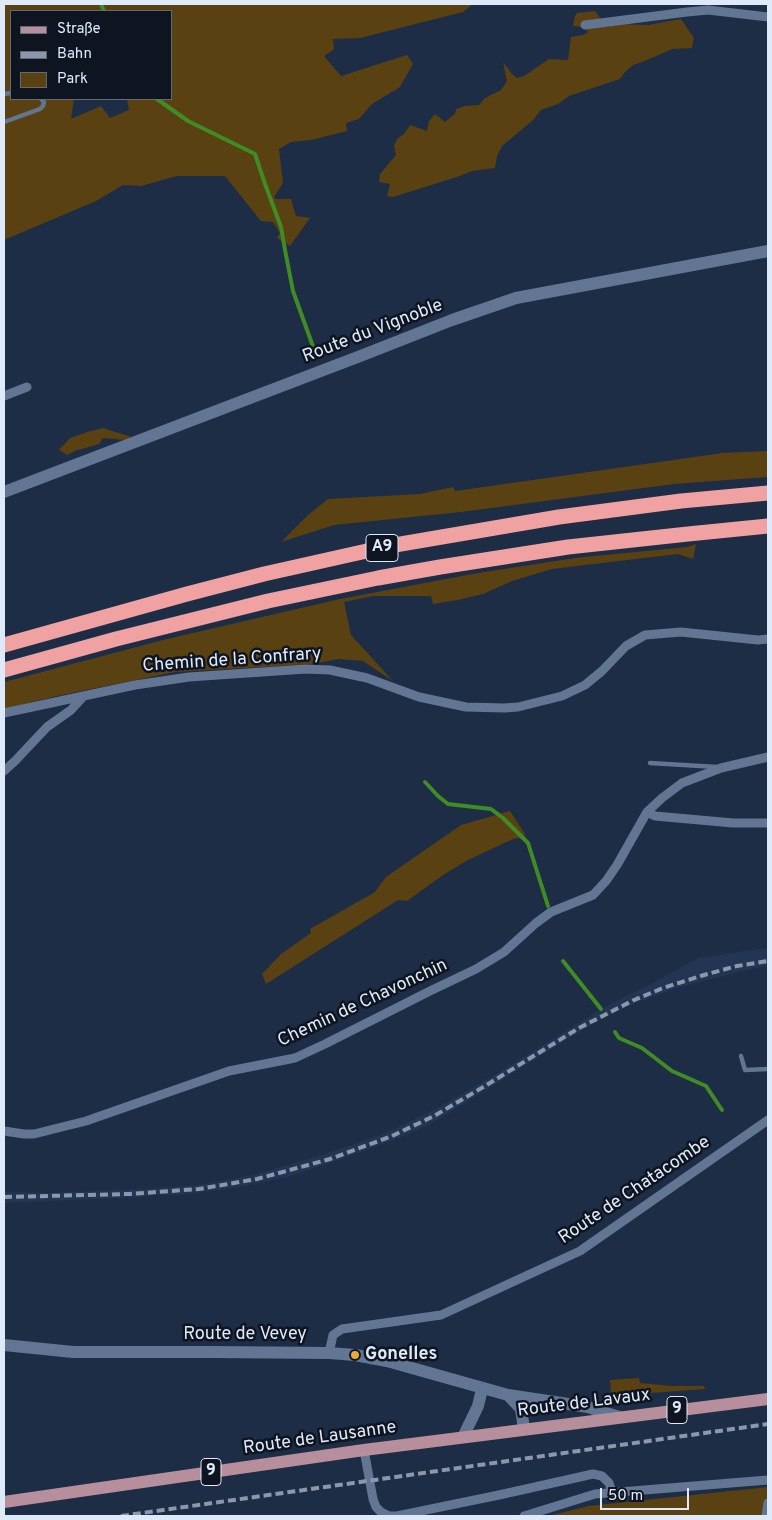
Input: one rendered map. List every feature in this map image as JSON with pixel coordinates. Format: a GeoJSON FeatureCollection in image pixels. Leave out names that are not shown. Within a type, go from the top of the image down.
{"type":"FeatureCollection","features":[{"type":"Feature","properties":{"kind":"highway","name":"A9"},"geometry":{"type":"LineString","coordinates":[[4,645],[206,589],[310,563],[397,545],[558,517],[681,501],[768,493]]}},
{"type":"Feature","properties":{"kind":"highway","name":"A9"},"geometry":{"type":"LineString","coordinates":[[4,670],[116,639],[268,601],[378,578],[568,547],[768,526]]}},
{"type":"Feature","properties":{"kind":"main road","name":"Route de Lavaux"},"geometry":{"type":"LineString","coordinates":[[463,1437],[768,1399]]}},
{"type":"Feature","properties":{"kind":"main road","name":"Route de Lausanne"},"geometry":{"type":"LineString","coordinates":[[4,1502],[463,1437]]}},
{"type":"Feature","properties":{"kind":"street"},"geometry":{"type":"LineString","coordinates":[[585,25],[708,10],[768,17]]}},
{"type":"Feature","properties":{"kind":"street","name":"Route du Vignoble"},"geometry":{"type":"LineString","coordinates":[[4,492],[452,320],[516,298],[768,251]]}},
{"type":"Feature","properties":{"kind":"street"},"geometry":{"type":"LineString","coordinates":[[4,396],[27,387]]}},
{"type":"Feature","properties":{"kind":"street","name":"Chemin de la Confrary"},"geometry":{"type":"LineString","coordinates":[[4,713],[135,685],[190,678],[306,668],[330,670],[367,678],[419,697],[466,707],[518,707],[562,696],[585,685],[602,671],[626,646],[645,635],[681,632],[758,640],[768,639]]}},
{"type":"Feature","properties":{"kind":"street"},"geometry":{"type":"LineString","coordinates":[[4,770],[15,761],[46,727],[71,710],[84,697]]}},
{"type":"Feature","properties":{"kind":"street","name":"Chemin de Chavonchin"},"geometry":{"type":"LineString","coordinates":[[4,1131],[34,1134],[86,1121],[221,1073],[294,1058],[325,1044],[476,969],[504,952],[551,912],[593,895],[606,882],[647,812],[682,783],[721,768],[768,757]]}},
{"type":"Feature","properties":{"kind":"street"},"geometry":{"type":"LineString","coordinates":[[647,812],[654,816],[733,824],[768,823]]}},
{"type":"Feature","properties":{"kind":"street","name":"Route de Chatacombe"},"geometry":{"type":"LineString","coordinates":[[329,1353],[333,1336],[342,1329],[441,1315],[580,1251],[768,1120]]}},
{"type":"Feature","properties":{"kind":"street","name":"Route de Vevey"},"geometry":{"type":"LineString","coordinates":[[4,1345],[73,1352],[329,1353],[355,1355],[387,1361],[482,1389],[508,1395],[588,1407],[619,1417]]}},
{"type":"Feature","properties":{"kind":"street"},"geometry":{"type":"LineString","coordinates":[[463,1437],[478,1406],[482,1389]]}},
{"type":"Feature","properties":{"kind":"street"},"geometry":{"type":"LineString","coordinates":[[508,1395],[521,1409],[524,1429]]}},
{"type":"Feature","properties":{"kind":"street"},"geometry":{"type":"LineString","coordinates":[[364,1450],[376,1507],[389,1516],[500,1496],[593,1474],[602,1476],[610,1483],[613,1494]]}},
{"type":"Feature","properties":{"kind":"street"},"geometry":{"type":"LineString","coordinates":[[524,1516],[547,1512],[595,1494],[768,1480]]}},
{"type":"Feature","properties":{"kind":"street"},"geometry":{"type":"LineString","coordinates":[[766,1516],[768,1503]]}},
{"type":"Feature","properties":{"kind":"lane"},"geometry":{"type":"LineString","coordinates":[[4,122],[40,109],[44,102],[42,100]]}},
{"type":"Feature","properties":{"kind":"lane"},"geometry":{"type":"LineString","coordinates":[[650,763],[721,768]]}},
{"type":"Feature","properties":{"kind":"lane"},"geometry":{"type":"LineString","coordinates":[[742,1056],[745,1070],[768,1068]]}},
{"type":"Feature","properties":{"kind":"shaded area"},"geometry":{"type":"Polygon","coordinates":[[[768,948],[768,966],[673,989],[626,1007],[594,1023],[432,1123],[404,1136],[344,1158],[287,1177],[234,1188],[179,1195],[4,1203],[4,1192],[51,1193],[200,1185],[254,1175],[322,1155],[381,1135],[436,1109],[603,1008],[698,958],[768,948]]]}},
{"type":"Feature","properties":{"kind":"green space"},"geometry":{"type":"Polygon","coordinates":[[[4,4],[473,4],[463,12],[360,38],[333,39],[334,49],[324,56],[341,76],[407,55],[413,64],[400,87],[372,104],[359,119],[346,123],[347,131],[311,140],[291,142],[279,149],[283,183],[274,197],[276,199],[291,199],[296,216],[310,218],[290,246],[277,238],[280,233],[273,222],[261,221],[225,176],[177,176],[141,186],[123,185],[96,201],[4,240],[4,4]]]}},
{"type":"Feature","properties":{"kind":"green space"},"geometry":{"type":"Polygon","coordinates":[[[595,11],[606,27],[623,24],[648,25],[681,19],[694,38],[692,48],[672,49],[633,65],[620,79],[569,96],[558,104],[541,110],[533,120],[502,146],[497,156],[495,168],[472,171],[393,197],[387,196],[390,184],[379,182],[380,174],[396,155],[394,146],[397,139],[404,134],[410,125],[427,131],[429,121],[435,114],[445,122],[455,114],[456,109],[479,105],[485,98],[501,90],[507,81],[503,62],[517,78],[524,76],[549,59],[568,60],[571,37],[589,32],[582,27],[573,26],[575,16],[577,13],[595,11]]]}},
{"type":"Feature","properties":{"kind":"green space"},"geometry":{"type":"Polygon","coordinates":[[[103,428],[132,437],[124,440],[103,438],[99,444],[67,455],[59,450],[70,438],[103,428]]]}},
{"type":"Feature","properties":{"kind":"green space"},"geometry":{"type":"Polygon","coordinates":[[[768,451],[768,477],[674,484],[461,512],[334,525],[281,542],[308,515],[328,499],[420,494],[453,487],[455,491],[723,453],[768,451]]]}},
{"type":"Feature","properties":{"kind":"green space"},"geometry":{"type":"Polygon","coordinates":[[[696,544],[693,559],[678,554],[552,569],[512,581],[483,594],[458,600],[433,604],[431,596],[373,596],[344,602],[351,635],[393,681],[363,661],[339,659],[312,664],[175,672],[4,709],[4,682],[167,639],[340,599],[478,573],[575,558],[687,547],[696,544]]]}},
{"type":"Feature","properties":{"kind":"green space"},"geometry":{"type":"Polygon","coordinates":[[[510,811],[525,834],[523,839],[513,839],[468,860],[407,901],[398,900],[266,984],[262,974],[281,954],[311,933],[310,929],[375,892],[386,877],[461,825],[510,811]]]}},
{"type":"Feature","properties":{"kind":"green space"},"geometry":{"type":"Polygon","coordinates":[[[639,1378],[640,1383],[704,1386],[705,1389],[611,1396],[610,1380],[639,1378]]]}},
{"type":"Feature","properties":{"kind":"green space"},"geometry":{"type":"Polygon","coordinates":[[[768,1487],[768,1516],[548,1516],[589,1506],[768,1487]]]}},
{"type":"Feature","properties":{"kind":"waterway"},"geometry":{"type":"LineString","coordinates":[[101,4],[104,10]]}},
{"type":"Feature","properties":{"kind":"waterway"},"geometry":{"type":"LineString","coordinates":[[158,100],[188,121],[255,154],[281,227],[293,291],[315,352]]}},
{"type":"Feature","properties":{"kind":"waterway"},"geometry":{"type":"LineString","coordinates":[[425,782],[448,804],[491,809],[528,843],[548,906]]}},
{"type":"Feature","properties":{"kind":"waterway"},"geometry":{"type":"LineString","coordinates":[[563,961],[601,1009]]}},
{"type":"Feature","properties":{"kind":"waterway"},"geometry":{"type":"LineString","coordinates":[[615,1032],[619,1038],[642,1048],[672,1071],[706,1086],[722,1110]]}},
{"type":"Feature","properties":{"kind":"railway"},"geometry":{"type":"LineString","coordinates":[[4,1197],[129,1194],[199,1189],[257,1179],[330,1159],[392,1136],[434,1116],[579,1028],[634,1000],[663,988],[704,975],[737,966],[768,961]]}},
{"type":"Feature","properties":{"kind":"railway"},"geometry":{"type":"LineString","coordinates":[[121,1516],[768,1424]]}},
{"type":"Feature","properties":{"kind":"place","name":"Gonelles"},"geometry":{"type":"Point","coordinates":[355,1355]}}]}
